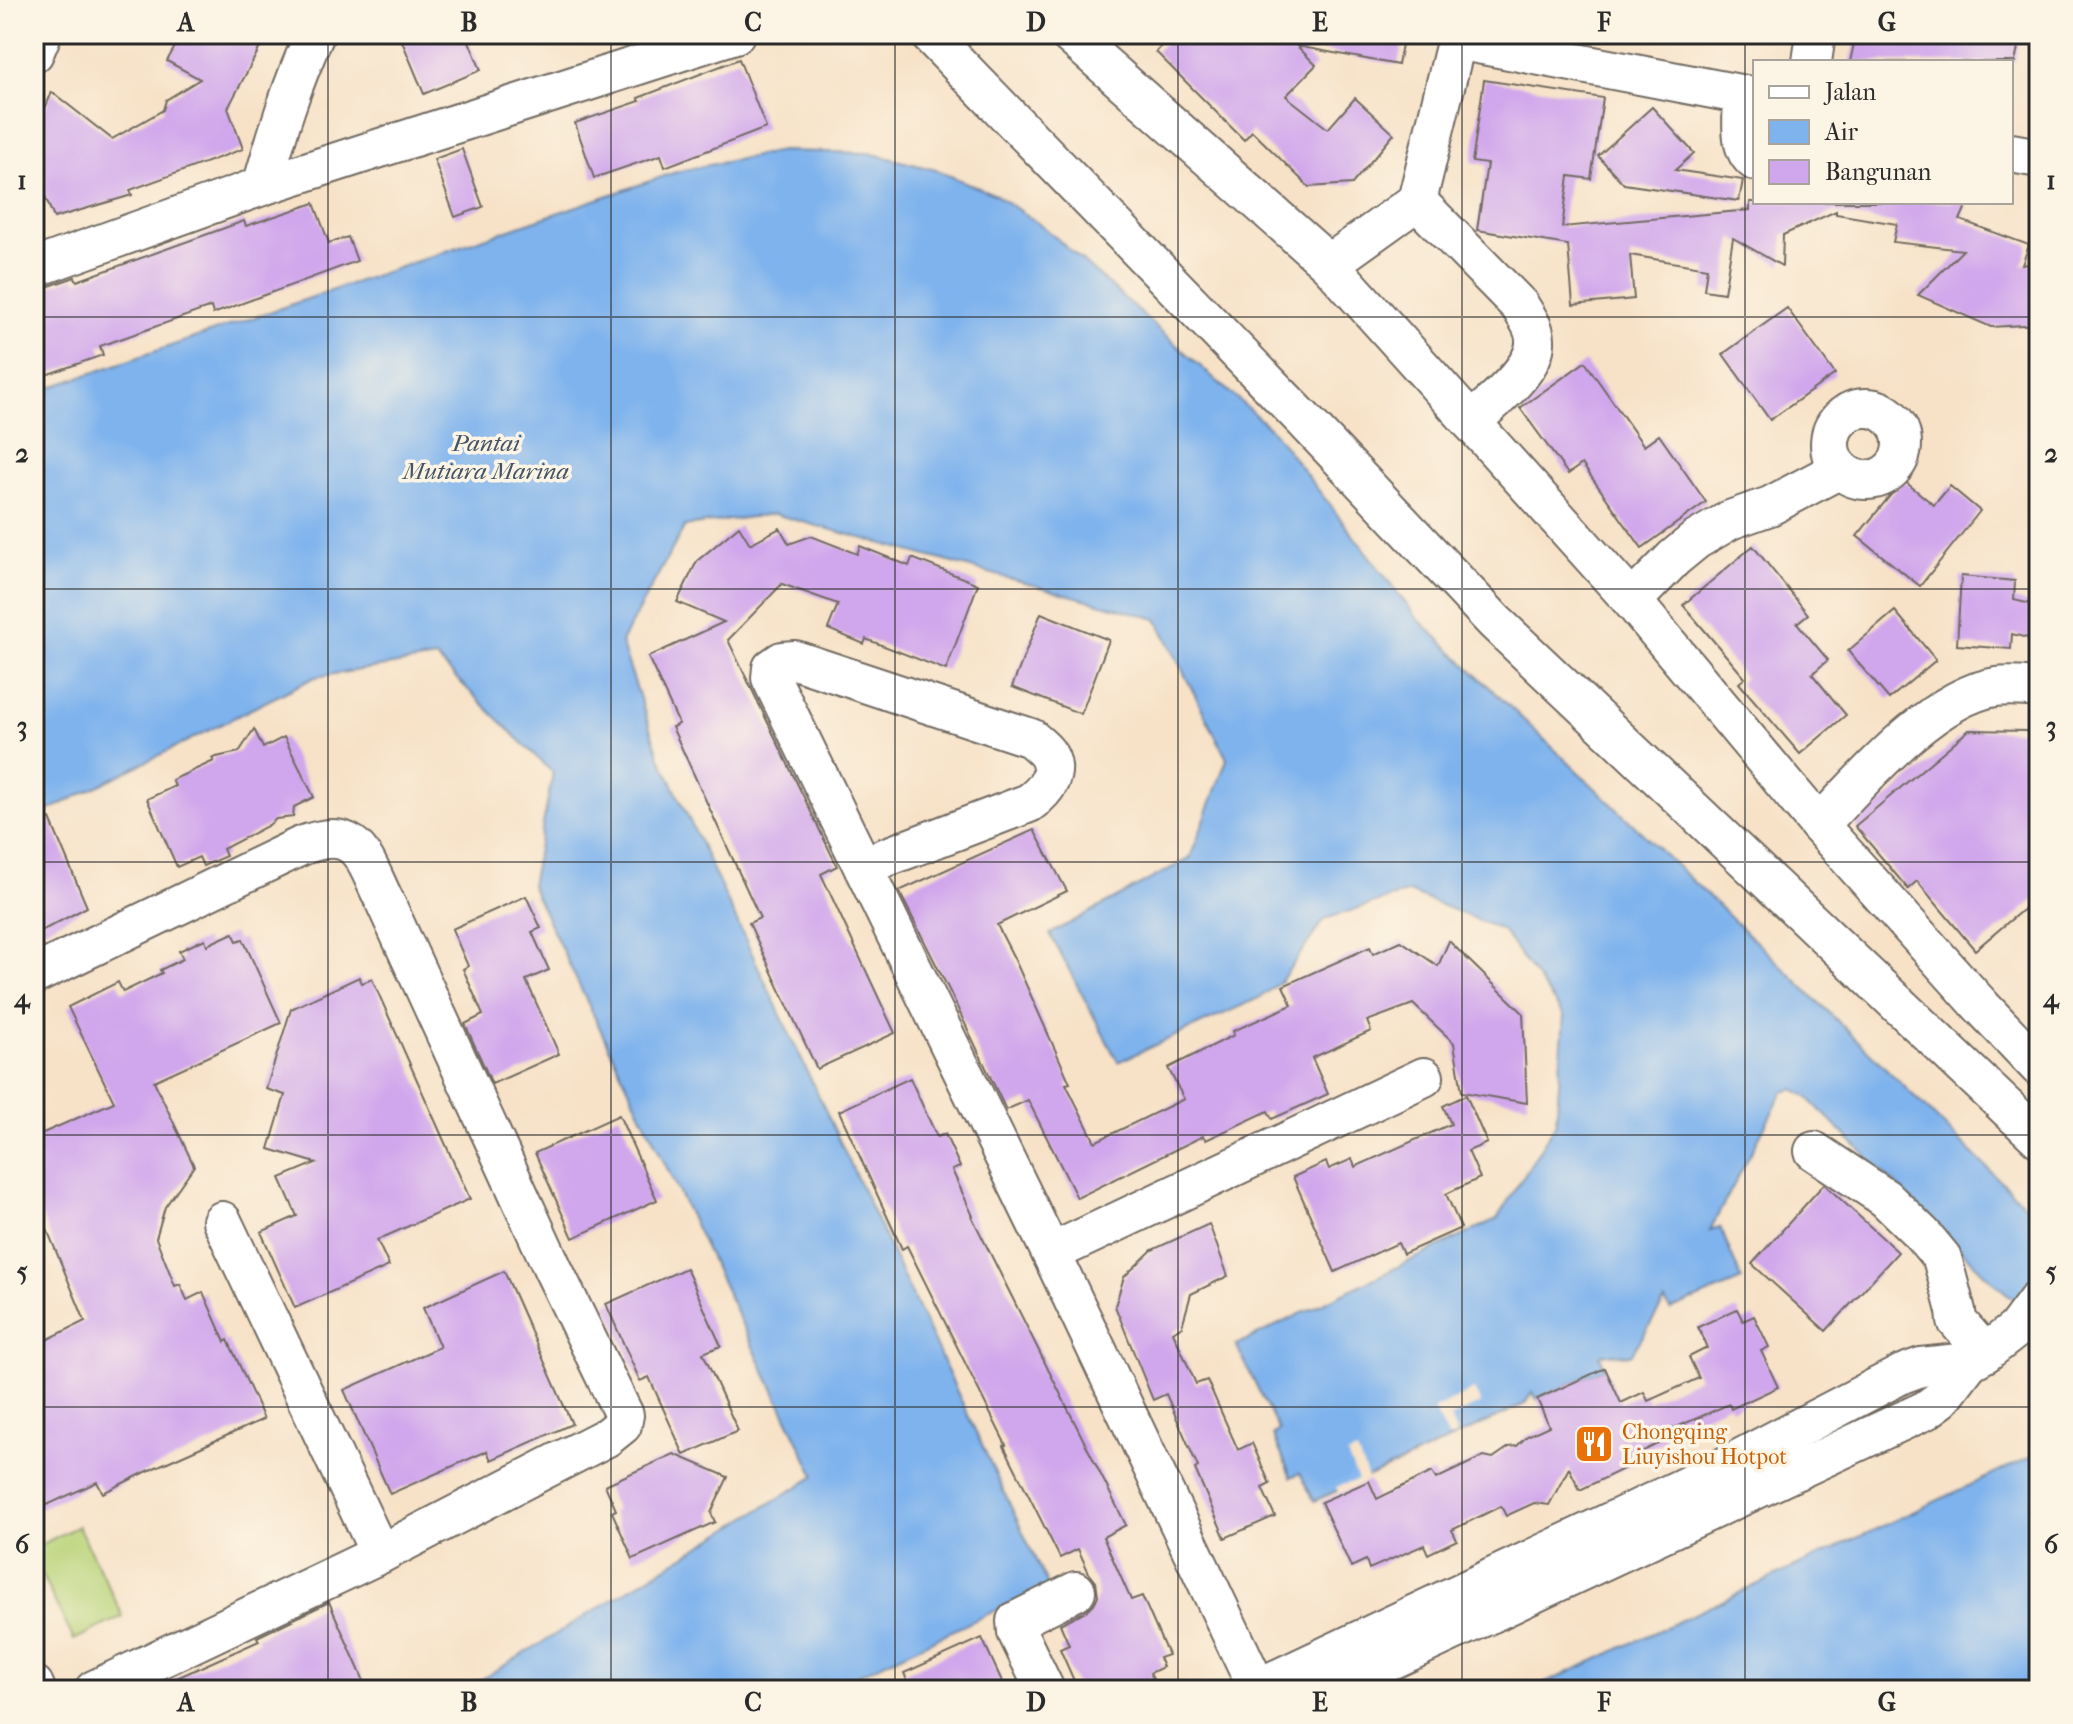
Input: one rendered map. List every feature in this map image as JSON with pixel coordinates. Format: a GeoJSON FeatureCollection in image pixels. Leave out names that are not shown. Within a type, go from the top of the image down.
{"type":"FeatureCollection","features":[{"type":"Feature","properties":{"kind":"street"},"geometry":{"type":"LineString","coordinates":[[34,53],[42,34]]}},
{"type":"Feature","properties":{"kind":"street"},"geometry":{"type":"LineString","coordinates":[[262,186],[280,120],[315,34]]}},
{"type":"Feature","properties":{"kind":"street"},"geometry":{"type":"LineString","coordinates":[[34,268],[262,186],[735,34]]}},
{"type":"Feature","properties":{"kind":"street"},"geometry":{"type":"LineString","coordinates":[[929,34],[1305,421],[1495,622],[2039,1138]]}},
{"type":"Feature","properties":{"kind":"street"},"geometry":{"type":"LineString","coordinates":[[1069,34],[1329,264],[1632,601],[1819,825],[2039,1067]]}},
{"type":"Feature","properties":{"kind":"street"},"geometry":{"type":"LineString","coordinates":[[1812,60],[1816,34]]}},
{"type":"Feature","properties":{"kind":"street"},"geometry":{"type":"LineString","coordinates":[[1329,264],[1417,201],[1458,37],[1749,96],[1744,142],[1747,155],[1753,160]]}},
{"type":"Feature","properties":{"kind":"street"},"geometry":{"type":"LineString","coordinates":[[2013,153],[2039,158]]}},
{"type":"Feature","properties":{"kind":"street"},"geometry":{"type":"LineString","coordinates":[[1417,201],[1520,306],[1532,325],[1536,341],[1533,356],[1524,370],[1471,422]]}},
{"type":"Feature","properties":{"kind":"street"},"geometry":{"type":"LineString","coordinates":[[1632,601],[1696,540],[1730,520],[1770,506],[1840,469]]}},
{"type":"Feature","properties":{"kind":"street"},"geometry":{"type":"LineString","coordinates":[[863,866],[1029,803],[1041,794],[1052,777],[1052,765],[1046,752],[1031,738],[795,660],[782,661],[772,668],[771,678],[1051,1253],[1257,1689],[1697,1481],[1902,1374],[1921,1367],[1977,1358]]}},
{"type":"Feature","properties":{"kind":"street"},"geometry":{"type":"LineString","coordinates":[[1819,825],[1903,739],[1963,698],[1995,687],[2039,688]]}},
{"type":"Feature","properties":{"kind":"street"},"geometry":{"type":"LineString","coordinates":[[34,975],[321,838],[342,839],[361,853],[553,1269],[624,1415],[622,1425],[607,1437],[380,1554],[94,1690]]}},
{"type":"Feature","properties":{"kind":"street"},"geometry":{"type":"LineString","coordinates":[[1051,1253],[1424,1077]]}},
{"type":"Feature","properties":{"kind":"street"},"geometry":{"type":"LineString","coordinates":[[1814,1151],[1885,1198],[1942,1258],[1957,1321],[1977,1358]]}},
{"type":"Feature","properties":{"kind":"street"},"geometry":{"type":"LineString","coordinates":[[222,1221],[380,1554]]}},
{"type":"Feature","properties":{"kind":"street"},"geometry":{"type":"LineString","coordinates":[[1327,1690],[1926,1410],[1941,1399],[1977,1358],[2016,1329],[2033,1306]]}},
{"type":"Feature","properties":{"kind":"street"},"geometry":{"type":"LineString","coordinates":[[1045,1690],[1017,1632],[1016,1621],[1076,1591]]}},
{"type":"Feature","properties":{"kind":"green space"},"geometry":{"type":"Polygon","coordinates":[[[78,1526],[123,1616],[74,1640],[34,1560],[34,1548],[78,1526]]]}},
{"type":"Feature","properties":{"kind":"water","name":"Pantai Mutiara Marina"},"geometry":{"type":"Polygon","coordinates":[[[781,151],[869,153],[936,170],[996,195],[1045,228],[1271,429],[1418,619],[1795,979],[2039,1219],[2039,1320],[1993,1282],[1806,1096],[1794,1089],[1783,1092],[1710,1230],[1720,1227],[1742,1280],[1670,1310],[1665,1301],[1631,1355],[1603,1354],[1600,1356],[1605,1368],[1537,1399],[1532,1392],[1525,1404],[1314,1501],[1300,1473],[1291,1477],[1273,1435],[1279,1431],[1236,1345],[1497,1219],[1556,1123],[1564,1016],[1502,930],[1409,892],[1325,919],[1281,981],[1261,997],[1118,1062],[1050,934],[1190,858],[1227,759],[1157,619],[774,514],[685,526],[621,642],[659,755],[1048,1586],[826,1690],[464,1690],[815,1476],[531,885],[553,773],[436,658],[315,677],[34,818],[34,393],[679,171],[781,151]]]}},
{"type":"Feature","properties":{"kind":"water"},"geometry":{"type":"Polygon","coordinates":[[[2039,1453],[2039,1690],[1531,1690],[2039,1453]]]}},
{"type":"Feature","properties":{"kind":"pier"},"geometry":{"type":"Polygon","coordinates":[[[1474,1390],[1481,1403],[1450,1418],[1457,1435],[1449,1439],[1434,1409],[1474,1390]]]}},
{"type":"Feature","properties":{"kind":"pier"},"geometry":{"type":"Polygon","coordinates":[[[1357,1451],[1369,1481],[1339,1494],[1336,1487],[1358,1480],[1347,1455],[1357,1451]]]}},
{"type":"Feature","properties":{"kind":"building"},"geometry":{"type":"Polygon","coordinates":[[[182,34],[267,34],[228,108],[243,149],[130,190],[132,195],[54,218],[34,170],[34,133],[52,92],[112,139],[163,110],[166,100],[200,79],[167,61],[182,34]]]}},
{"type":"Feature","properties":{"kind":"building"},"geometry":{"type":"Polygon","coordinates":[[[399,34],[466,34],[481,70],[424,94],[399,34]]]}},
{"type":"Feature","properties":{"kind":"building"},"geometry":{"type":"Polygon","coordinates":[[[1173,34],[1285,34],[1292,41],[1293,34],[1404,34],[1398,65],[1297,46],[1316,65],[1286,96],[1328,129],[1355,98],[1394,134],[1352,184],[1309,187],[1252,131],[1244,140],[1156,52],[1173,34]]]}},
{"type":"Feature","properties":{"kind":"building"},"geometry":{"type":"Polygon","coordinates":[[[1856,34],[2021,34],[2015,62],[1850,60],[1856,34]]]}},
{"type":"Feature","properties":{"kind":"building"},"geometry":{"type":"Polygon","coordinates":[[[739,59],[766,128],[665,167],[661,155],[594,178],[575,123],[640,101],[638,98],[739,59]]]}},
{"type":"Feature","properties":{"kind":"building"},"geometry":{"type":"Polygon","coordinates":[[[1484,80],[1603,98],[1591,179],[1569,176],[1562,227],[1750,210],[1750,202],[1967,204],[1960,220],[2029,245],[2022,265],[2039,262],[2039,324],[1991,327],[1918,295],[1963,250],[1893,242],[1897,224],[1836,214],[1836,211],[1783,235],[1782,266],[1733,238],[1724,293],[1704,290],[1707,268],[1630,255],[1634,299],[1573,305],[1568,245],[1477,230],[1487,164],[1472,162],[1484,80]]]}},
{"type":"Feature","properties":{"kind":"building"},"geometry":{"type":"Polygon","coordinates":[[[1652,107],[1694,153],[1675,170],[1743,180],[1739,201],[1624,184],[1598,156],[1652,107]]]}},
{"type":"Feature","properties":{"kind":"building"},"geometry":{"type":"Polygon","coordinates":[[[462,149],[483,207],[455,217],[434,159],[462,149]]]}},
{"type":"Feature","properties":{"kind":"building"},"geometry":{"type":"Polygon","coordinates":[[[314,203],[329,243],[348,237],[357,261],[213,314],[211,307],[100,346],[103,355],[34,379],[34,289],[75,277],[77,281],[244,221],[246,226],[314,203]]]}},
{"type":"Feature","properties":{"kind":"building"},"geometry":{"type":"Polygon","coordinates":[[[1787,308],[1835,374],[1770,420],[1723,354],[1787,308]]]}},
{"type":"Feature","properties":{"kind":"building"},"geometry":{"type":"Polygon","coordinates":[[[1585,362],[1644,446],[1659,435],[1706,502],[1642,548],[1582,464],[1568,474],[1520,408],[1585,362]]]}},
{"type":"Feature","properties":{"kind":"building"},"geometry":{"type":"Polygon","coordinates":[[[1903,480],[1934,505],[1950,486],[1980,511],[1920,586],[1857,536],[1903,480]]]}},
{"type":"Feature","properties":{"kind":"building"},"geometry":{"type":"Polygon","coordinates":[[[739,526],[750,544],[780,528],[789,544],[811,536],[857,554],[860,546],[909,566],[912,558],[978,584],[946,670],[866,639],[864,644],[828,629],[838,604],[782,584],[728,640],[837,866],[821,874],[895,1033],[817,1069],[749,923],[760,918],[672,727],[679,724],[648,657],[724,622],[677,602],[697,561],[739,526]]]}},
{"type":"Feature","properties":{"kind":"building"},"geometry":{"type":"Polygon","coordinates":[[[1753,546],[1808,614],[1797,623],[1828,660],[1812,674],[1846,715],[1800,754],[1739,683],[1745,678],[1683,605],[1753,546]]]}},
{"type":"Feature","properties":{"kind":"building"},"geometry":{"type":"Polygon","coordinates":[[[1961,576],[2015,581],[2014,600],[2039,606],[2039,641],[2012,634],[2011,649],[1957,645],[1961,576]]]}},
{"type":"Feature","properties":{"kind":"building"},"geometry":{"type":"Polygon","coordinates":[[[1895,611],[1936,660],[1889,699],[1848,651],[1895,611]]]}},
{"type":"Feature","properties":{"kind":"building"},"geometry":{"type":"Polygon","coordinates":[[[1041,613],[1109,640],[1081,714],[1012,687],[1041,613]]]}},
{"type":"Feature","properties":{"kind":"building"},"geometry":{"type":"Polygon","coordinates":[[[254,729],[263,748],[284,737],[314,797],[294,807],[293,817],[276,819],[223,849],[226,856],[203,866],[199,857],[177,867],[147,799],[175,786],[172,780],[214,761],[212,758],[239,752],[254,729]]]}},
{"type":"Feature","properties":{"kind":"building"},"geometry":{"type":"Polygon","coordinates":[[[1969,730],[2026,731],[2039,746],[2039,896],[1975,950],[1917,881],[1908,889],[1855,826],[1969,730]]]}},
{"type":"Feature","properties":{"kind":"building"},"geometry":{"type":"Polygon","coordinates":[[[50,819],[87,907],[34,935],[34,826],[50,819]]]}},
{"type":"Feature","properties":{"kind":"building"},"geometry":{"type":"Polygon","coordinates":[[[1034,830],[1067,891],[997,925],[1070,1083],[1066,1084],[1095,1142],[1184,1099],[1168,1068],[1234,1035],[1233,1031],[1292,1005],[1283,986],[1370,947],[1373,954],[1401,941],[1438,966],[1449,941],[1523,1013],[1527,1103],[1462,1092],[1454,1043],[1413,1004],[1367,1021],[1371,1031],[1312,1058],[1328,1094],[1272,1119],[1268,1111],[1206,1140],[1203,1136],[1077,1198],[1028,1100],[1006,1110],[899,891],[1034,830]]]}},
{"type":"Feature","properties":{"kind":"building"},"geometry":{"type":"Polygon","coordinates":[[[526,896],[541,928],[532,932],[549,970],[526,980],[559,1054],[492,1084],[465,1024],[483,1015],[463,969],[468,966],[452,929],[526,896]]]}},
{"type":"Feature","properties":{"kind":"building"},"geometry":{"type":"Polygon","coordinates":[[[233,933],[237,941],[243,939],[281,1023],[154,1081],[194,1166],[165,1207],[156,1238],[175,1286],[180,1284],[187,1300],[203,1292],[264,1419],[103,1493],[97,1482],[34,1511],[34,1346],[85,1321],[34,1198],[34,1137],[114,1102],[68,1007],[118,982],[123,992],[183,959],[179,951],[205,939],[207,945],[233,933]]]}},
{"type":"Feature","properties":{"kind":"building"},"geometry":{"type":"Polygon","coordinates":[[[359,977],[362,983],[372,979],[470,1199],[377,1240],[389,1266],[295,1308],[261,1232],[297,1216],[280,1178],[316,1163],[269,1149],[285,1095],[266,1089],[291,1009],[359,977]]]}},
{"type":"Feature","properties":{"kind":"building"},"geometry":{"type":"Polygon","coordinates":[[[910,1078],[937,1137],[945,1134],[960,1167],[952,1170],[972,1217],[1126,1525],[1103,1537],[1131,1600],[1142,1596],[1168,1655],[1159,1658],[1163,1667],[1150,1673],[1158,1690],[1078,1690],[1060,1649],[1069,1645],[1060,1624],[1094,1604],[1098,1596],[1096,1582],[1078,1549],[1060,1558],[907,1246],[902,1249],[839,1111],[910,1078]]]}},
{"type":"Feature","properties":{"kind":"building"},"geometry":{"type":"Polygon","coordinates":[[[1466,1095],[1487,1143],[1468,1151],[1480,1178],[1446,1194],[1461,1228],[1403,1254],[1398,1243],[1335,1272],[1293,1177],[1326,1162],[1329,1169],[1352,1159],[1355,1167],[1451,1124],[1443,1106],[1466,1095]]]}},
{"type":"Feature","properties":{"kind":"building"},"geometry":{"type":"Polygon","coordinates":[[[619,1115],[657,1200],[573,1238],[535,1153],[619,1115]]]}},
{"type":"Feature","properties":{"kind":"building"},"geometry":{"type":"Polygon","coordinates":[[[1824,1184],[1898,1252],[1826,1331],[1752,1264],[1824,1184]]]}},
{"type":"Feature","properties":{"kind":"building"},"geometry":{"type":"Polygon","coordinates":[[[1209,1224],[1228,1276],[1191,1294],[1182,1326],[1173,1332],[1196,1384],[1207,1380],[1238,1450],[1252,1443],[1270,1484],[1262,1488],[1275,1516],[1225,1538],[1166,1394],[1153,1400],[1115,1306],[1124,1277],[1152,1250],[1209,1224]]]}},
{"type":"Feature","properties":{"kind":"building"},"geometry":{"type":"Polygon","coordinates":[[[686,1268],[721,1346],[703,1353],[738,1431],[684,1455],[649,1377],[640,1381],[606,1304],[686,1268]]]}},
{"type":"Feature","properties":{"kind":"building"},"geometry":{"type":"Polygon","coordinates":[[[504,1271],[572,1424],[491,1460],[487,1451],[390,1494],[344,1390],[440,1347],[423,1308],[504,1271]]]}},
{"type":"Feature","properties":{"kind":"building"},"geometry":{"type":"Polygon","coordinates":[[[1737,1309],[1743,1321],[1754,1316],[1769,1347],[1761,1351],[1778,1387],[1731,1409],[1729,1404],[1663,1433],[1666,1440],[1639,1453],[1642,1460],[1580,1490],[1569,1468],[1549,1505],[1534,1503],[1506,1516],[1501,1506],[1452,1530],[1457,1540],[1428,1554],[1424,1545],[1369,1569],[1366,1560],[1351,1567],[1321,1502],[1369,1481],[1377,1499],[1432,1472],[1436,1479],[1484,1456],[1493,1458],[1549,1426],[1537,1399],[1605,1368],[1621,1403],[1644,1392],[1648,1401],[1699,1378],[1689,1357],[1707,1348],[1698,1327],[1737,1309]]]}},
{"type":"Feature","properties":{"kind":"building"},"geometry":{"type":"Polygon","coordinates":[[[674,1454],[728,1477],[711,1513],[715,1522],[633,1559],[612,1512],[616,1510],[605,1485],[674,1454]]]}},
{"type":"Feature","properties":{"kind":"building"},"geometry":{"type":"Polygon","coordinates":[[[329,1602],[368,1690],[150,1690],[259,1641],[257,1637],[329,1602]]]}},
{"type":"Feature","properties":{"kind":"building"},"geometry":{"type":"Polygon","coordinates":[[[982,1638],[1006,1690],[911,1690],[904,1673],[982,1638]]]}},
{"type":"Feature","properties":{"kind":"place","name":"Chongqing Liuyishou Hotpot"},"geometry":{"type":"Point","coordinates":[1594,1444]}}]}
